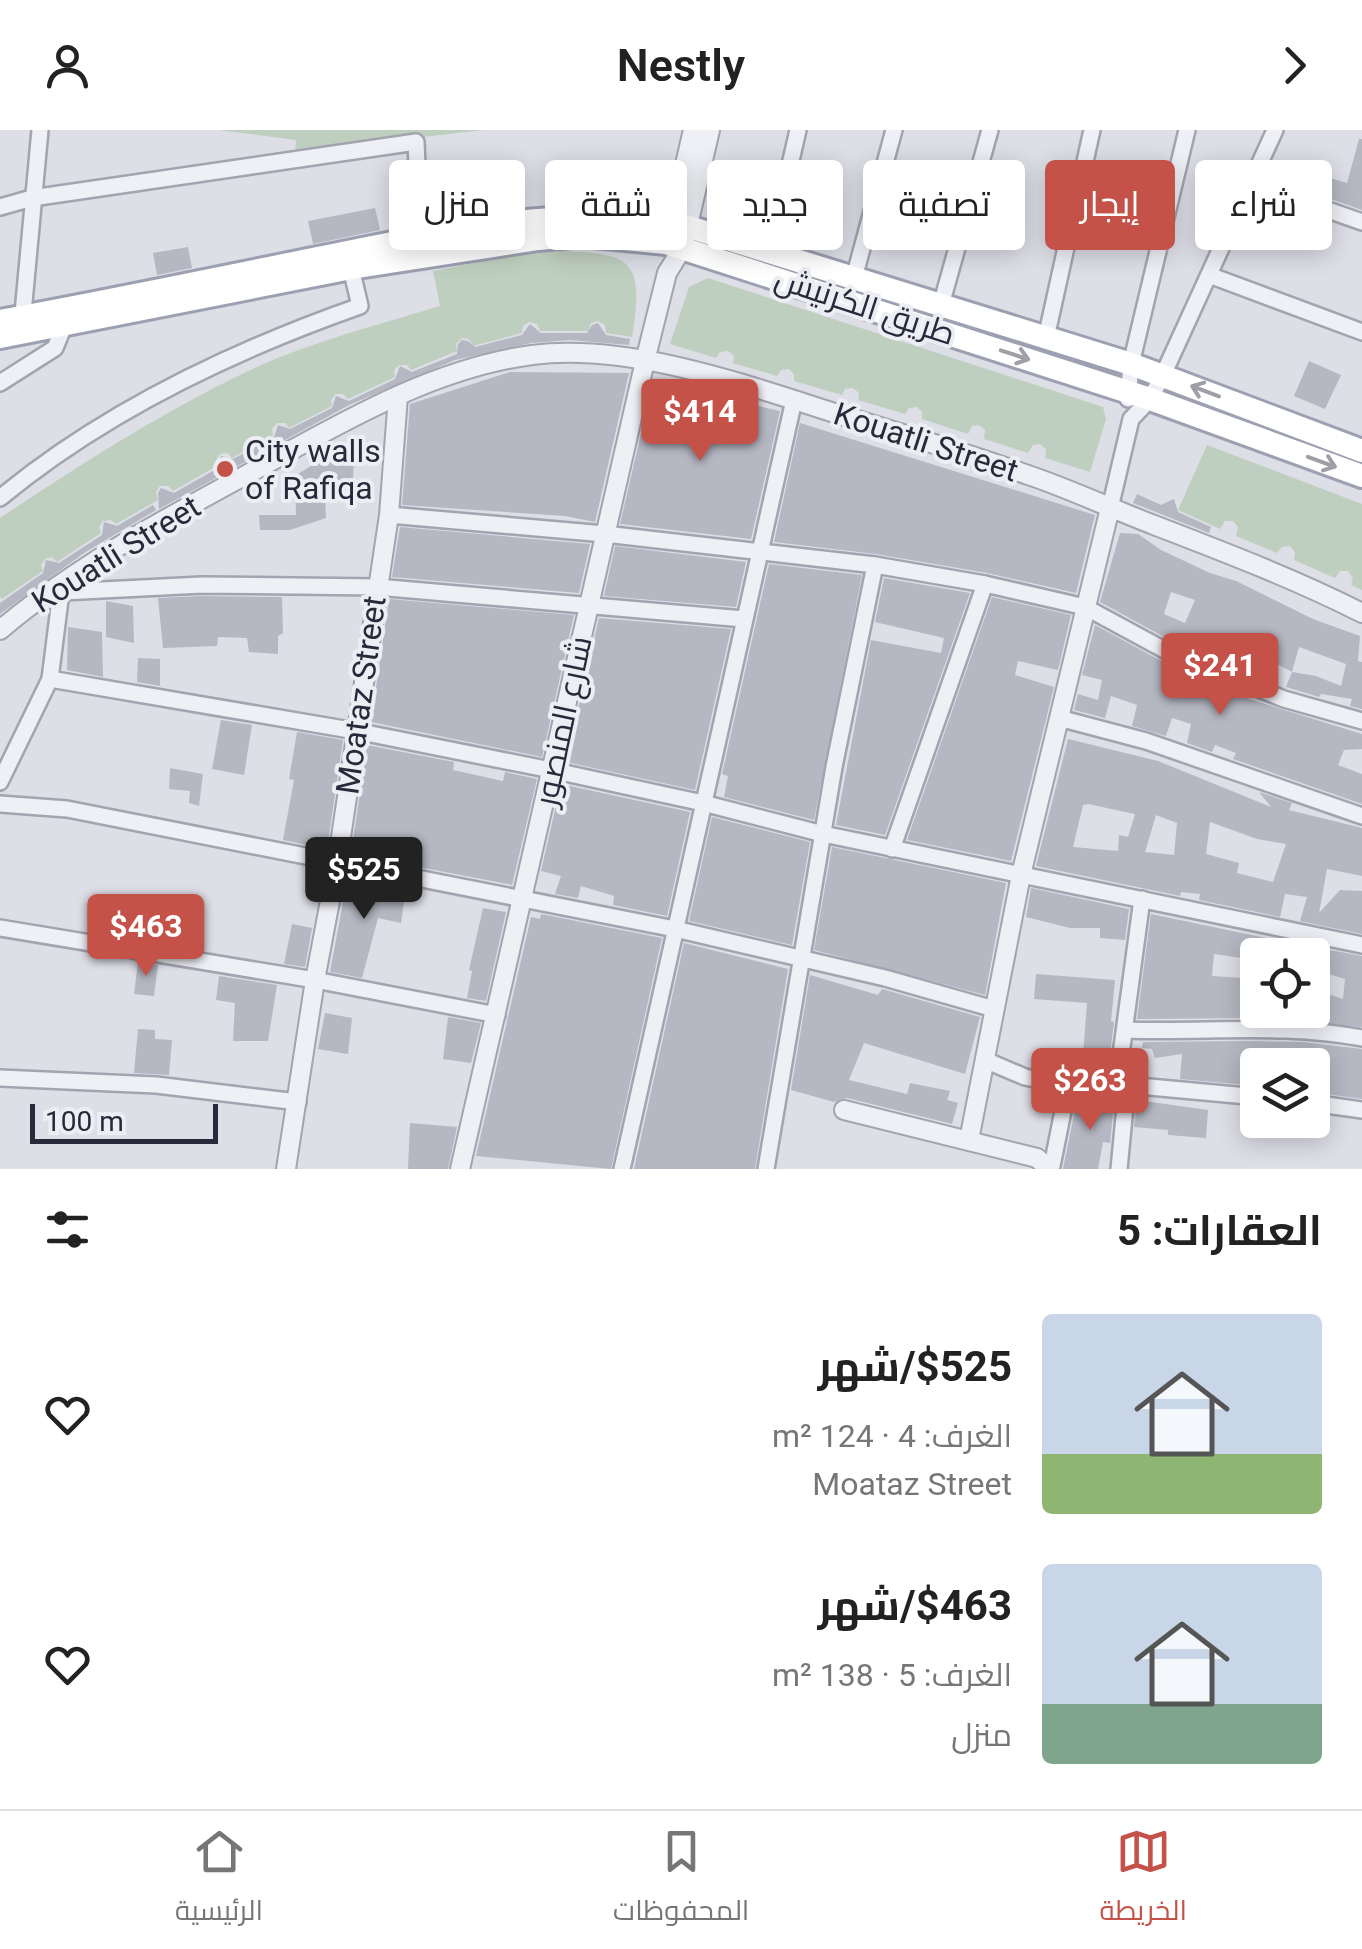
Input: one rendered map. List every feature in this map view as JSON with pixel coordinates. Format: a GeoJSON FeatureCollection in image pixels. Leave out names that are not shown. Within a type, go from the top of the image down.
{"type":"FeatureCollection","features":[{"type":"Feature","properties":{"kind":"main road","name":"طريق الكرنيش"},"geometry":{"type":"LineString","coordinates":[[687,237],[770,252],[1131,364],[1362,451]]}},
{"type":"Feature","properties":{"kind":"main road","name":"طريق الكرنيش"},"geometry":{"type":"LineString","coordinates":[[687,238],[1362,476]]}},
{"type":"Feature","properties":{"kind":"main road","name":"طريق الكرنيش"},"geometry":{"type":"LineString","coordinates":[[15,324],[64,326],[351,268],[545,241]]}},
{"type":"Feature","properties":{"kind":"main road","name":"طريق الكرنيش"},"geometry":{"type":"LineString","coordinates":[[0,338],[15,324],[389,245]]}},
{"type":"Feature","properties":{"kind":"street"},"geometry":{"type":"LineString","coordinates":[[15,324],[40,130]]}},
{"type":"Feature","properties":{"kind":"street","name":"شارع المنصور"},"geometry":{"type":"LineString","coordinates":[[687,165],[692,130]]}},
{"type":"Feature","properties":{"kind":"street","name":"شارع المنصور"},"geometry":{"type":"LineString","coordinates":[[687,203],[710,130]]}},
{"type":"Feature","properties":{"kind":"street"},"geometry":{"type":"LineString","coordinates":[[770,252],[798,130]]}},
{"type":"Feature","properties":{"kind":"street"},"geometry":{"type":"LineString","coordinates":[[854,278],[894,130]]}},
{"type":"Feature","properties":{"kind":"street"},"geometry":{"type":"LineString","coordinates":[[941,306],[990,130]]}},
{"type":"Feature","properties":{"kind":"street"},"geometry":{"type":"LineString","coordinates":[[1046,338],[1092,130]]}},
{"type":"Feature","properties":{"kind":"street"},"geometry":{"type":"LineString","coordinates":[[968,1140],[1021,875],[1131,418],[1126,391],[1131,364],[1187,130]]}},
{"type":"Feature","properties":{"kind":"street"},"geometry":{"type":"LineString","coordinates":[[1262,160],[1275,130]]}},
{"type":"Feature","properties":{"kind":"street"},"geometry":{"type":"LineString","coordinates":[[0,207],[32,198],[416,142],[417,160]]}},
{"type":"Feature","properties":{"kind":"street"},"geometry":{"type":"LineString","coordinates":[[1332,212],[1362,222]]}},
{"type":"Feature","properties":{"kind":"street","name":"شارع المنصور"},"geometry":{"type":"LineString","coordinates":[[460,1169],[644,361],[673,250]]}},
{"type":"Feature","properties":{"kind":"street"},"geometry":{"type":"LineString","coordinates":[[1131,418],[1150,399],[1163,375],[1221,250]]}},
{"type":"Feature","properties":{"kind":"street"},"geometry":{"type":"LineString","coordinates":[[0,498],[30,473],[154,396],[269,338],[360,306],[351,268]]}},
{"type":"Feature","properties":{"kind":"street"},"geometry":{"type":"LineString","coordinates":[[1209,275],[1362,332]]}},
{"type":"Feature","properties":{"kind":"street"},"geometry":{"type":"LineString","coordinates":[[0,383],[55,348],[64,326]]}},
{"type":"Feature","properties":{"kind":"street","name":"Kouatli Street"},"geometry":{"type":"LineString","coordinates":[[0,630],[234,480],[348,419],[471,368],[534,354],[644,361],[794,400],[1032,476],[1222,551],[1362,613]]}},
{"type":"Feature","properties":{"kind":"street","name":"Moataz Street"},"geometry":{"type":"LineString","coordinates":[[286,1169],[389,515],[398,396]]}},
{"type":"Feature","properties":{"kind":"street"},"geometry":{"type":"LineString","coordinates":[[622,1169],[794,400]]}},
{"type":"Feature","properties":{"kind":"street"},"geometry":{"type":"LineString","coordinates":[[389,515],[760,552],[985,584],[1085,608],[1170,653],[1284,699],[1362,720]]}},
{"type":"Feature","properties":{"kind":"street"},"geometry":{"type":"LineString","coordinates":[[766,1169],[823,834],[875,566]]}},
{"type":"Feature","properties":{"kind":"street"},"geometry":{"type":"LineString","coordinates":[[892,848],[985,584]]}},
{"type":"Feature","properties":{"kind":"street"},"geometry":{"type":"LineString","coordinates":[[0,782],[50,679],[62,588],[377,587],[744,620]]}},
{"type":"Feature","properties":{"kind":"street"},"geometry":{"type":"LineString","coordinates":[[50,679],[356,731],[551,770],[823,834],[1362,945]]}},
{"type":"Feature","properties":{"kind":"street"},"geometry":{"type":"LineString","coordinates":[[1058,718],[1146,742],[1362,816]]}},
{"type":"Feature","properties":{"kind":"street"},"geometry":{"type":"LineString","coordinates":[[0,804],[67,809],[675,929],[885,978],[994,1009]]}},
{"type":"Feature","properties":{"kind":"street"},"geometry":{"type":"LineString","coordinates":[[1119,1169],[1126,1030],[1142,899]]}},
{"type":"Feature","properties":{"kind":"street"},"geometry":{"type":"LineString","coordinates":[[0,928],[497,1014]]}},
{"type":"Feature","properties":{"kind":"street"},"geometry":{"type":"LineString","coordinates":[[1126,1030],[1239,1032],[1278,1028],[1362,1038]]}},
{"type":"Feature","properties":{"kind":"street"},"geometry":{"type":"LineString","coordinates":[[984,1060],[1025,1077],[1068,1086],[1122,1085],[1240,1095]]}},
{"type":"Feature","properties":{"kind":"street"},"geometry":{"type":"LineString","coordinates":[[0,1078],[156,1085],[298,1102]]}},
{"type":"Feature","properties":{"kind":"street"},"geometry":{"type":"LineString","coordinates":[[844,1110],[1037,1158],[1049,1168],[1068,1086]]}},
{"type":"Feature","properties":{"kind":"street"},"geometry":{"type":"LineString","coordinates":[[1330,1106],[1362,1110]]}},
{"type":"Feature","properties":{"kind":"green space"},"geometry":{"type":"Polygon","coordinates":[[[218,130],[483,130],[295,152],[296,140],[218,130]]]}},
{"type":"Feature","properties":{"kind":"green space"},"geometry":{"type":"Polygon","coordinates":[[[561,251],[605,255],[628,267],[636,292],[632,337],[606,333],[605,325],[598,321],[591,323],[588,331],[540,331],[537,324],[529,322],[522,333],[473,346],[469,339],[462,338],[456,344],[457,351],[411,370],[407,365],[399,365],[394,370],[395,377],[348,399],[336,394],[332,406],[289,428],[285,423],[277,423],[272,429],[273,436],[232,458],[228,453],[220,454],[217,466],[173,491],[160,486],[156,492],[158,500],[116,524],[103,521],[101,533],[57,562],[52,557],[45,559],[43,571],[0,597],[0,518],[119,441],[268,362],[440,306],[433,271],[561,251]]]}},
{"type":"Feature","properties":{"kind":"green space"},"geometry":{"type":"Polygon","coordinates":[[[708,278],[1103,407],[1106,419],[1090,472],[1045,458],[1046,449],[1040,444],[1033,445],[1028,453],[984,439],[985,430],[979,425],[972,426],[968,434],[922,419],[917,407],[909,408],[905,414],[858,400],[859,393],[853,388],[845,389],[842,395],[794,381],[789,369],[781,370],[777,376],[733,363],[734,356],[728,351],[720,352],[716,358],[670,344],[689,287],[708,278]]]}},
{"type":"Feature","properties":{"kind":"green space"},"geometry":{"type":"Polygon","coordinates":[[[1207,445],[1362,504],[1362,590],[1351,585],[1353,578],[1348,571],[1340,571],[1335,578],[1294,560],[1295,552],[1290,546],[1277,553],[1236,536],[1238,527],[1233,521],[1225,521],[1220,529],[1178,510],[1207,445]]]}},
{"type":"Feature","properties":{"kind":"building"},"geometry":{"type":"Polygon","coordinates":[[[1362,139],[1362,210],[1332,199],[1332,179],[1347,183],[1362,139]]]}},
{"type":"Feature","properties":{"kind":"building"},"geometry":{"type":"Polygon","coordinates":[[[375,208],[380,230],[313,244],[308,221],[375,208]]]}},
{"type":"Feature","properties":{"kind":"building"},"geometry":{"type":"Polygon","coordinates":[[[188,247],[192,268],[157,275],[153,253],[188,247]]]}},
{"type":"Feature","properties":{"kind":"building"},"geometry":{"type":"Polygon","coordinates":[[[598,323],[606,335],[630,339],[629,345],[570,340],[531,343],[455,360],[349,405],[159,509],[161,488],[174,493],[218,468],[221,456],[233,459],[274,437],[278,425],[290,429],[332,408],[336,396],[349,401],[395,379],[400,366],[412,372],[457,354],[462,340],[475,347],[522,335],[530,324],[541,333],[587,333],[598,323]]]}},
{"type":"Feature","properties":{"kind":"building"},"geometry":{"type":"Polygon","coordinates":[[[1309,361],[1341,375],[1325,409],[1294,396],[1309,361]]]}},
{"type":"Feature","properties":{"kind":"building"},"geometry":{"type":"Polygon","coordinates":[[[510,372],[629,373],[595,522],[565,516],[402,505],[410,404],[510,372]]]}},
{"type":"Feature","properties":{"kind":"building"},"geometry":{"type":"Polygon","coordinates":[[[653,382],[780,411],[751,539],[620,524],[653,382]]]}},
{"type":"Feature","properties":{"kind":"building"},"geometry":{"type":"Polygon","coordinates":[[[800,423],[1095,515],[1076,593],[876,554],[774,542],[800,423]]]}},
{"type":"Feature","properties":{"kind":"building"},"geometry":{"type":"Polygon","coordinates":[[[355,438],[352,499],[325,496],[326,518],[290,530],[260,530],[259,515],[296,515],[295,476],[355,438]]]}},
{"type":"Feature","properties":{"kind":"building"},"geometry":{"type":"Polygon","coordinates":[[[1137,494],[1161,505],[1174,499],[1178,512],[1211,527],[1209,533],[1133,503],[1137,494]]]}},
{"type":"Feature","properties":{"kind":"building"},"geometry":{"type":"Polygon","coordinates":[[[153,505],[156,510],[84,553],[0,614],[0,603],[43,573],[46,560],[59,563],[102,535],[104,522],[117,526],[153,505]]]}},
{"type":"Feature","properties":{"kind":"building"},"geometry":{"type":"Polygon","coordinates":[[[400,527],[590,544],[579,593],[392,577],[400,527]]]}},
{"type":"Feature","properties":{"kind":"building"},"geometry":{"type":"Polygon","coordinates":[[[1120,533],[1138,534],[1161,550],[1210,573],[1360,636],[1362,709],[1350,706],[1352,699],[1321,694],[1319,697],[1286,687],[1292,672],[1264,657],[1256,676],[1175,643],[1100,602],[1120,533]],[[1171,592],[1164,614],[1185,623],[1195,600],[1171,592]],[[1299,647],[1292,672],[1341,686],[1346,664],[1299,647]]]}},
{"type":"Feature","properties":{"kind":"building"},"geometry":{"type":"Polygon","coordinates":[[[615,546],[746,562],[736,607],[604,596],[615,546]]]}},
{"type":"Feature","properties":{"kind":"building"},"geometry":{"type":"Polygon","coordinates":[[[769,564],[862,575],[814,820],[724,797],[728,776],[722,774],[769,564]]]}},
{"type":"Feature","properties":{"kind":"building"},"geometry":{"type":"Polygon","coordinates":[[[884,578],[970,593],[885,835],[836,825],[871,640],[941,653],[944,638],[875,622],[884,578]]]}},
{"type":"Feature","properties":{"kind":"building"},"geometry":{"type":"Polygon","coordinates":[[[282,597],[283,633],[278,636],[278,654],[249,652],[247,638],[218,637],[217,646],[163,648],[158,598],[282,597]]]}},
{"type":"Feature","properties":{"kind":"building"},"geometry":{"type":"Polygon","coordinates":[[[992,597],[1071,615],[1058,670],[1018,661],[1015,675],[1054,687],[1011,861],[907,840],[992,597]]]}},
{"type":"Feature","properties":{"kind":"building"},"geometry":{"type":"Polygon","coordinates":[[[389,599],[574,615],[542,757],[371,722],[389,599]]]}},
{"type":"Feature","properties":{"kind":"building"},"geometry":{"type":"Polygon","coordinates":[[[106,601],[133,606],[134,643],[106,637],[106,601]]]}},
{"type":"Feature","properties":{"kind":"building"},"geometry":{"type":"Polygon","coordinates":[[[599,618],[731,629],[695,790],[566,762],[599,618]]]}},
{"type":"Feature","properties":{"kind":"building"},"geometry":{"type":"Polygon","coordinates":[[[1095,625],[1165,663],[1249,699],[1362,734],[1362,749],[1344,750],[1338,765],[1362,774],[1362,804],[1233,759],[1236,753],[1215,745],[1212,752],[1187,743],[1191,724],[1172,718],[1166,736],[1132,726],[1137,705],[1111,696],[1105,718],[1074,710],[1078,694],[1098,700],[1102,680],[1082,675],[1095,625]]]}},
{"type":"Feature","properties":{"kind":"building"},"geometry":{"type":"Polygon","coordinates":[[[68,627],[102,632],[103,677],[67,670],[68,627]]]}},
{"type":"Feature","properties":{"kind":"building"},"geometry":{"type":"Polygon","coordinates":[[[138,658],[160,659],[160,686],[137,682],[138,658]]]}},
{"type":"Feature","properties":{"kind":"building"},"geometry":{"type":"Polygon","coordinates":[[[221,720],[252,725],[244,775],[212,769],[221,720]]]}},
{"type":"Feature","properties":{"kind":"building"},"geometry":{"type":"Polygon","coordinates":[[[297,732],[343,740],[327,849],[283,840],[294,780],[289,779],[297,732]]]}},
{"type":"Feature","properties":{"kind":"building"},"geometry":{"type":"Polygon","coordinates":[[[1068,739],[1158,761],[1271,807],[1259,792],[1292,803],[1289,810],[1362,828],[1362,876],[1327,869],[1319,913],[1340,890],[1362,891],[1362,934],[1300,921],[1307,897],[1285,894],[1280,917],[1199,900],[1200,894],[1181,892],[1180,896],[1036,866],[1068,739]],[[1083,805],[1073,847],[1118,851],[1119,835],[1128,837],[1135,814],[1083,805]],[[1156,815],[1145,852],[1174,855],[1177,823],[1156,815]],[[1210,822],[1206,854],[1239,863],[1237,873],[1273,882],[1286,844],[1257,839],[1210,822]]]}},
{"type":"Feature","properties":{"kind":"building"},"geometry":{"type":"Polygon","coordinates":[[[367,745],[454,762],[453,770],[503,781],[505,772],[537,779],[512,885],[351,854],[367,745]]]}},
{"type":"Feature","properties":{"kind":"building"},"geometry":{"type":"Polygon","coordinates":[[[170,768],[203,774],[199,806],[189,803],[190,791],[169,789],[170,768]]]}},
{"type":"Feature","properties":{"kind":"building"},"geometry":{"type":"Polygon","coordinates":[[[561,784],[690,812],[667,916],[613,905],[614,896],[581,886],[578,898],[555,894],[561,876],[541,871],[561,784]]]}},
{"type":"Feature","properties":{"kind":"building"},"geometry":{"type":"Polygon","coordinates":[[[712,817],[810,842],[792,945],[689,921],[712,817]]]}},
{"type":"Feature","properties":{"kind":"building"},"geometry":{"type":"Polygon","coordinates":[[[832,847],[1006,883],[985,995],[814,950],[832,847]]]}},
{"type":"Feature","properties":{"kind":"building"},"geometry":{"type":"Polygon","coordinates":[[[348,876],[406,887],[401,923],[378,918],[362,978],[330,972],[348,876]]]}},
{"type":"Feature","properties":{"kind":"building"},"geometry":{"type":"Polygon","coordinates":[[[1031,888],[1129,909],[1125,940],[1100,938],[1100,928],[1070,928],[1026,917],[1031,888]]]}},
{"type":"Feature","properties":{"kind":"building"},"geometry":{"type":"Polygon","coordinates":[[[483,908],[506,912],[486,1001],[467,998],[483,908]]]}},
{"type":"Feature","properties":{"kind":"building"},"geometry":{"type":"Polygon","coordinates":[[[541,914],[662,938],[611,1169],[476,1156],[531,917],[540,919],[541,914]]]}},
{"type":"Feature","properties":{"kind":"building"},"geometry":{"type":"Polygon","coordinates":[[[1151,914],[1266,938],[1240,938],[1240,958],[1214,954],[1212,976],[1240,978],[1240,1018],[1137,1019],[1151,914]]]}},
{"type":"Feature","properties":{"kind":"building"},"geometry":{"type":"Polygon","coordinates":[[[292,924],[312,928],[305,967],[284,964],[292,924]]]}},
{"type":"Feature","properties":{"kind":"building"},"geometry":{"type":"Polygon","coordinates":[[[684,943],[788,969],[755,1169],[634,1169],[684,943]]]}},
{"type":"Feature","properties":{"kind":"building"},"geometry":{"type":"Polygon","coordinates":[[[1330,950],[1362,956],[1362,1027],[1330,1024],[1330,995],[1343,999],[1345,979],[1330,974],[1330,950]]]}},
{"type":"Feature","properties":{"kind":"building"},"geometry":{"type":"Polygon","coordinates":[[[138,962],[158,965],[154,996],[134,994],[138,962]]]}},
{"type":"Feature","properties":{"kind":"building"},"geometry":{"type":"Polygon","coordinates":[[[1036,974],[1115,980],[1108,1070],[1082,1069],[1087,1003],[1034,999],[1036,974]]]}},
{"type":"Feature","properties":{"kind":"building"},"geometry":{"type":"Polygon","coordinates":[[[810,975],[878,995],[882,989],[980,1017],[965,1074],[864,1043],[849,1080],[907,1094],[910,1083],[950,1091],[947,1100],[958,1103],[952,1124],[847,1098],[834,1102],[791,1090],[810,975]]]}},
{"type":"Feature","properties":{"kind":"building"},"geometry":{"type":"Polygon","coordinates":[[[219,976],[277,985],[268,1041],[233,1041],[235,1003],[216,1000],[219,976]]]}},
{"type":"Feature","properties":{"kind":"building"},"geometry":{"type":"Polygon","coordinates":[[[325,1013],[352,1018],[348,1054],[318,1049],[325,1013]]]}},
{"type":"Feature","properties":{"kind":"building"},"geometry":{"type":"Polygon","coordinates":[[[448,1017],[481,1023],[471,1063],[443,1059],[448,1017]]]}},
{"type":"Feature","properties":{"kind":"building"},"geometry":{"type":"Polygon","coordinates":[[[138,1029],[155,1030],[155,1039],[172,1040],[169,1075],[134,1073],[138,1029]]]}},
{"type":"Feature","properties":{"kind":"building"},"geometry":{"type":"Polygon","coordinates":[[[1143,1042],[1303,1042],[1362,1049],[1362,1099],[1330,1095],[1330,1048],[1240,1048],[1240,1084],[1180,1079],[1182,1054],[1155,1058],[1152,1049],[1142,1048],[1143,1042]]]}},
{"type":"Feature","properties":{"kind":"building"},"geometry":{"type":"Polygon","coordinates":[[[1115,1095],[1110,1143],[1103,1142],[1098,1169],[1063,1169],[1076,1105],[1089,1108],[1093,1096],[1115,1095]]]}},
{"type":"Feature","properties":{"kind":"building"},"geometry":{"type":"Polygon","coordinates":[[[1137,1100],[1208,1110],[1206,1138],[1134,1127],[1137,1100]]]}},
{"type":"Feature","properties":{"kind":"building"},"geometry":{"type":"Polygon","coordinates":[[[410,1123],[457,1127],[448,1169],[408,1169],[410,1123]]]}},
{"type":"Feature","properties":{"kind":"place","name":"City walls of Rafiqa"},"geometry":{"type":"Point","coordinates":[225,469]}}]}
